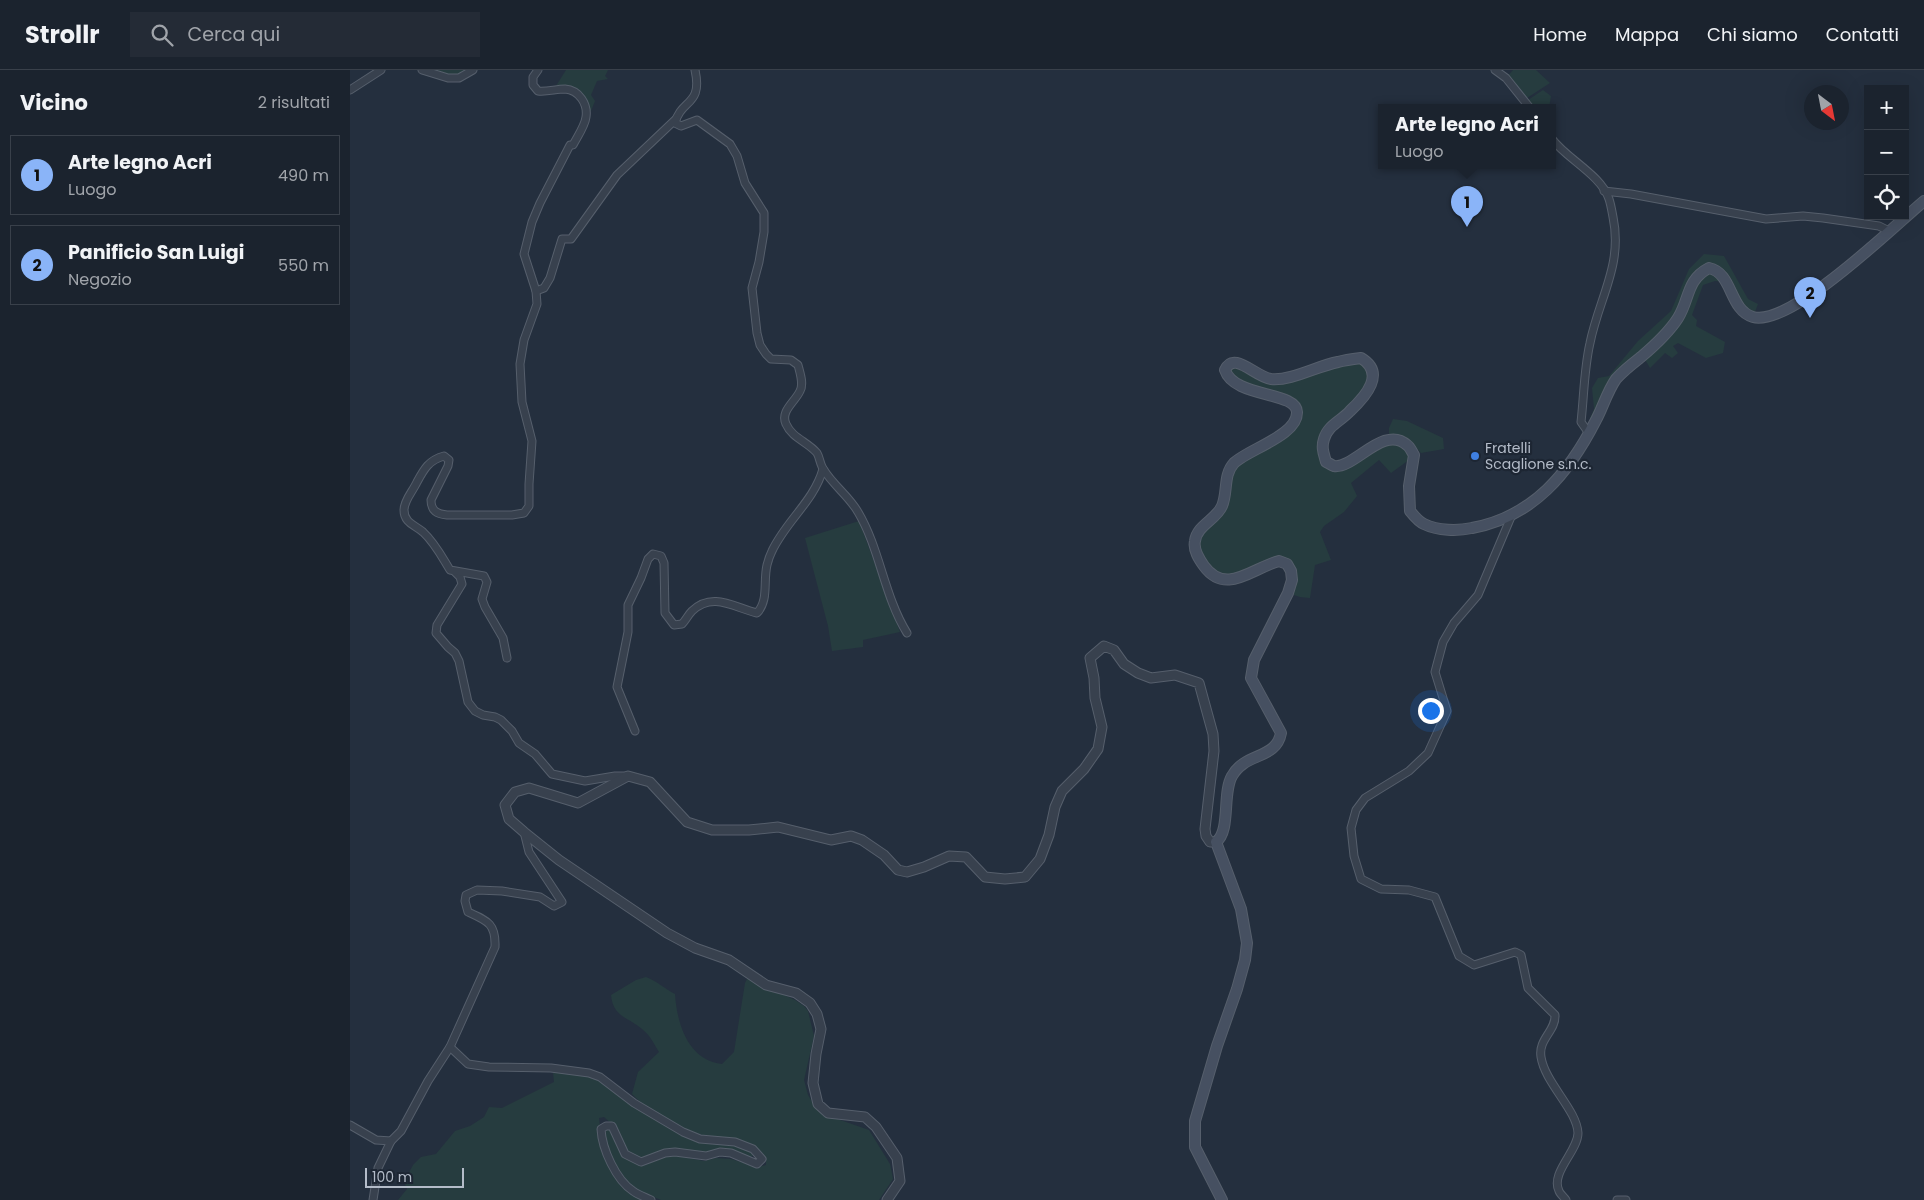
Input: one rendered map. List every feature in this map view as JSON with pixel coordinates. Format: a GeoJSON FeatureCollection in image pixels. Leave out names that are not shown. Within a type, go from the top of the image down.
{"type":"FeatureCollection","features":[{"type":"Feature","properties":{"kind":"main road"},"geometry":{"type":"LineString","coordinates":[[1222,1200],[1195,1147],[1194,1121],[1214,1054],[1238,989],[1247,943],[1241,909],[1216,842],[1220,839],[1223,832],[1226,793],[1229,780],[1236,769],[1243,762],[1269,752],[1280,742],[1281,733],[1251,678],[1254,660],[1288,592],[1292,580],[1291,571],[1287,564],[1279,561],[1233,580],[1223,580],[1215,577],[1200,561],[1195,550],[1195,541],[1198,532],[1222,508],[1226,494],[1228,473],[1234,464],[1246,454],[1280,436],[1297,415],[1296,408],[1292,402],[1284,398],[1253,392],[1232,380],[1227,376],[1225,370],[1228,365],[1232,362],[1238,362],[1260,376],[1272,379],[1361,358],[1370,363],[1374,373],[1370,388],[1350,412],[1333,424],[1324,438],[1322,450],[1326,462],[1334,466],[1343,465],[1384,441],[1400,441],[1407,445],[1414,455],[1409,486],[1410,511],[1422,524],[1434,528],[1463,530],[1489,525],[1510,517],[1538,499],[1558,477],[1573,459],[1595,422],[1612,385],[1624,370],[1643,356],[1664,335],[1678,317],[1694,279],[1701,272],[1708,268],[1716,270],[1722,275],[1741,309],[1753,317],[1770,316],[1792,306],[1829,284],[1924,201]]}},
{"type":"Feature","properties":{"kind":"street"},"geometry":{"type":"LineString","coordinates":[[350,90],[381,70]]}},
{"type":"Feature","properties":{"kind":"street"},"geometry":{"type":"LineString","coordinates":[[422,70],[459,78],[473,70]]}},
{"type":"Feature","properties":{"kind":"street"},"geometry":{"type":"LineString","coordinates":[[507,658],[503,638],[482,599],[487,582],[484,576],[450,570],[442,554],[425,533],[409,524],[404,511],[406,503],[423,470],[430,462],[444,456],[449,460],[448,466],[430,500],[434,511],[447,515],[512,515],[524,513],[529,506],[532,441],[522,402],[520,364],[524,340],[537,304],[536,291],[524,254],[532,222],[558,165],[570,145],[573,146],[586,118],[585,103],[580,96],[570,90],[538,91],[533,85],[533,77],[538,70]]}},
{"type":"Feature","properties":{"kind":"street"},"geometry":{"type":"LineString","coordinates":[[536,291],[544,288],[550,278],[562,239],[571,239],[617,175],[676,119],[692,100],[697,89],[695,70]]}},
{"type":"Feature","properties":{"kind":"street"},"geometry":{"type":"LineString","coordinates":[[1495,70],[1506,78],[1527,104]]}},
{"type":"Feature","properties":{"kind":"street"},"geometry":{"type":"LineString","coordinates":[[676,119],[675,123],[681,126],[697,120],[730,144],[737,156],[745,182],[764,213],[760,254],[752,288],[756,333],[766,354],[772,359],[791,360],[798,365],[802,378],[801,390],[785,414],[785,423],[791,432],[816,452],[823,470],[857,510],[866,527],[895,608],[907,633]]}},
{"type":"Feature","properties":{"kind":"street"},"geometry":{"type":"LineString","coordinates":[[1556,144],[1591,174],[1609,198],[1615,228],[1616,253],[1611,277],[1590,342],[1581,422],[1588,432]]}},
{"type":"Feature","properties":{"kind":"street"},"geometry":{"type":"LineString","coordinates":[[1604,191],[1631,194],[1766,219],[1803,216],[1879,226],[1890,230]]}},
{"type":"Feature","properties":{"kind":"street"},"geometry":{"type":"LineString","coordinates":[[634,731],[617,687],[628,632],[628,605],[648,559],[654,554],[661,556],[664,563],[665,613],[674,625],[682,624],[692,611],[716,601],[722,601],[745,611],[757,613],[762,608],[767,566],[773,550],[786,527],[803,508],[819,482],[823,470]]}},
{"type":"Feature","properties":{"kind":"street"},"geometry":{"type":"LineString","coordinates":[[1510,517],[1478,596],[1454,623],[1443,642],[1435,672],[1447,711],[1439,732],[1428,753],[1409,771],[1364,798],[1356,810],[1351,828],[1354,856],[1361,879],[1381,889],[1409,890],[1435,897],[1459,956],[1474,966],[1514,952],[1521,955],[1528,988],[1555,1015],[1555,1022],[1542,1042],[1540,1057],[1552,1084],[1575,1121],[1578,1135],[1560,1172],[1558,1182],[1558,1190],[1566,1200]]}},
{"type":"Feature","properties":{"kind":"street"},"geometry":{"type":"LineString","coordinates":[[456,572],[462,584],[437,625],[436,633],[455,652],[459,661],[468,702],[475,711],[501,720],[512,731],[519,742],[535,754],[552,774],[585,782],[615,776],[628,776],[650,782],[687,822],[712,830],[749,830],[778,827],[831,840],[851,836],[862,840],[884,855],[898,870],[907,872],[950,856],[966,857],[984,877],[1005,879],[1025,877],[1040,859],[1049,835],[1055,807],[1062,791],[1084,769],[1098,749],[1102,727],[1095,698],[1090,658],[1104,646],[1114,650],[1124,664],[1138,674],[1151,678],[1174,674],[1199,683],[1213,734],[1214,751],[1205,829],[1206,836],[1210,842],[1216,842]]}},
{"type":"Feature","properties":{"kind":"street"},"geometry":{"type":"LineString","coordinates":[[628,776],[578,803],[529,788],[515,792],[505,805],[510,819],[559,860],[667,933],[695,948],[729,960],[766,985],[796,993],[810,1003],[817,1014],[821,1029],[813,1083],[818,1104],[828,1113],[865,1117],[876,1127],[897,1158],[900,1181],[887,1200]]}},
{"type":"Feature","properties":{"kind":"street"},"geometry":{"type":"LineString","coordinates":[[373,1200],[378,1168],[391,1141],[401,1131],[428,1081],[450,1047],[495,947],[496,932],[489,922],[468,912],[465,902],[466,895],[477,890],[502,891],[540,897],[554,906],[562,902],[529,852],[524,832]]}},
{"type":"Feature","properties":{"kind":"street"},"geometry":{"type":"LineString","coordinates":[[450,1047],[468,1064],[489,1067],[551,1068],[589,1073],[600,1077],[634,1103],[683,1132],[700,1139],[735,1142],[753,1149],[762,1160],[757,1164],[731,1153],[720,1152],[706,1156],[675,1152],[665,1153],[641,1162],[625,1154],[612,1126],[606,1126],[601,1129],[602,1141],[618,1174],[632,1191],[651,1200]]}},
{"type":"Feature","properties":{"kind":"street"},"geometry":{"type":"LineString","coordinates":[[350,1125],[376,1140],[391,1141]]}},
{"type":"Feature","properties":{"kind":"street"},"geometry":{"type":"LineString","coordinates":[[1617,1200],[1626,1200]]}},
{"type":"Feature","properties":{"kind":"green space"},"geometry":{"type":"Polygon","coordinates":[[[422,70],[473,70],[459,78],[422,70]]]}},
{"type":"Feature","properties":{"kind":"green space"},"geometry":{"type":"Polygon","coordinates":[[[566,70],[608,70],[605,76],[608,79],[597,81],[591,95],[595,101],[591,111],[585,111],[585,103],[570,91],[556,91],[556,86],[566,70]]]}},
{"type":"Feature","properties":{"kind":"green space"},"geometry":{"type":"Polygon","coordinates":[[[1513,70],[1536,70],[1550,83],[1524,100],[1506,78],[1513,70]]]}},
{"type":"Feature","properties":{"kind":"green space"},"geometry":{"type":"Polygon","coordinates":[[[1543,90],[1551,96],[1550,104],[1531,104],[1528,100],[1543,90]]]}},
{"type":"Feature","properties":{"kind":"green space"},"geometry":{"type":"Polygon","coordinates":[[[1704,254],[1724,256],[1748,299],[1758,304],[1753,317],[1726,282],[1715,281],[1703,285],[1692,315],[1697,320],[1696,326],[1725,342],[1723,353],[1706,358],[1678,343],[1673,346],[1678,353],[1672,358],[1665,353],[1650,368],[1643,356],[1624,370],[1595,422],[1590,418],[1594,409],[1592,388],[1598,378],[1609,376],[1638,341],[1671,311],[1689,269],[1704,254]]]}},
{"type":"Feature","properties":{"kind":"green space"},"geometry":{"type":"Polygon","coordinates":[[[1232,362],[1272,379],[1338,362],[1369,363],[1370,388],[1333,424],[1322,450],[1334,466],[1371,448],[1400,441],[1413,457],[1391,473],[1379,460],[1351,483],[1357,496],[1344,512],[1324,526],[1320,532],[1331,560],[1315,565],[1310,598],[1288,593],[1287,564],[1223,580],[1200,561],[1198,532],[1216,516],[1228,473],[1288,429],[1297,408],[1227,375],[1232,362]]]}},
{"type":"Feature","properties":{"kind":"green space"},"geometry":{"type":"Polygon","coordinates":[[[1393,419],[1407,421],[1443,438],[1444,449],[1421,453],[1407,440],[1389,436],[1389,428],[1393,419]]]}},
{"type":"Feature","properties":{"kind":"green space"},"geometry":{"type":"Polygon","coordinates":[[[859,521],[900,632],[863,640],[863,647],[832,651],[828,626],[805,538],[859,521]]]}},
{"type":"Feature","properties":{"kind":"green space"},"geometry":{"type":"Polygon","coordinates":[[[646,977],[675,994],[678,1017],[686,1039],[693,1048],[710,1061],[722,1064],[734,1052],[745,983],[748,977],[761,987],[769,988],[804,1006],[808,1011],[814,1036],[804,1080],[808,1095],[816,1108],[823,1114],[869,1130],[890,1164],[893,1179],[879,1200],[661,1200],[634,1189],[619,1174],[605,1141],[606,1130],[610,1129],[631,1161],[642,1166],[665,1156],[678,1156],[704,1161],[716,1158],[731,1159],[758,1167],[766,1165],[766,1159],[751,1144],[738,1140],[702,1135],[683,1129],[655,1113],[632,1094],[638,1072],[659,1052],[645,1031],[618,1012],[612,1002],[611,995],[636,980],[646,977]]]}},
{"type":"Feature","properties":{"kind":"green space"},"geometry":{"type":"Polygon","coordinates":[[[553,1072],[590,1077],[601,1081],[655,1120],[691,1140],[734,1144],[750,1150],[753,1155],[750,1158],[676,1149],[643,1160],[630,1154],[613,1125],[604,1117],[599,1118],[600,1126],[616,1174],[647,1200],[398,1200],[407,1189],[404,1182],[413,1165],[421,1157],[436,1154],[455,1131],[470,1126],[484,1117],[489,1107],[502,1108],[554,1082],[553,1072]]]}},
{"type":"Feature","properties":{"kind":"place","name":"Arte legno Acri"},"geometry":{"type":"Point","coordinates":[1467,227]}},
{"type":"Feature","properties":{"kind":"place","name":"Panificio San Luigi"},"geometry":{"type":"Point","coordinates":[1810,318]}},
{"type":"Feature","properties":{"kind":"place","name":"Fratelli Scaglione s.n.c."},"geometry":{"type":"Point","coordinates":[1475,456]}}]}
